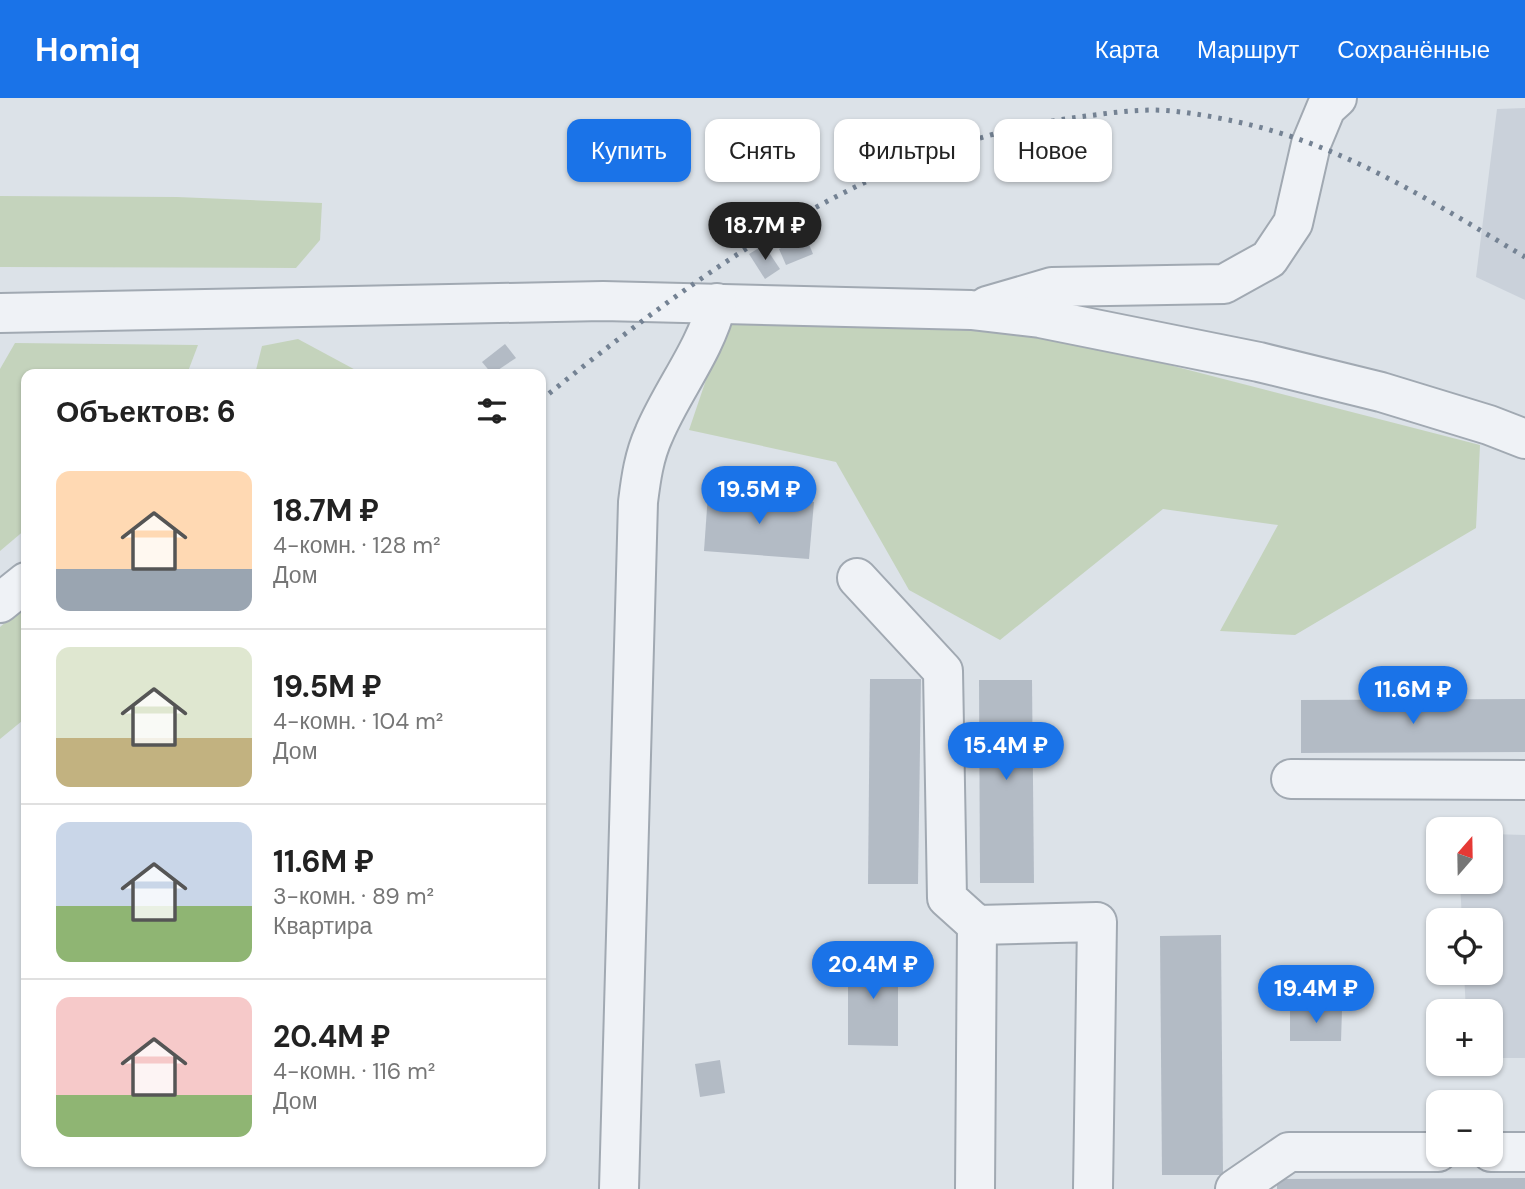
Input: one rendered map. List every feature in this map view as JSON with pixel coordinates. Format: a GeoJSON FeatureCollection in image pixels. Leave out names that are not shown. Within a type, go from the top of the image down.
{"type":"FeatureCollection","features":[{"type":"Feature","properties":{"kind":"street"},"geometry":{"type":"LineString","coordinates":[[971,310],[1052,287],[1224,284],[1269,259],[1293,223],[1311,144],[1326,108],[1337,98]]}},
{"type":"Feature","properties":{"kind":"street"},"geometry":{"type":"LineString","coordinates":[[0,313],[603,300],[971,310],[1040,318],[1259,362],[1381,392],[1489,425],[1525,439]]}},
{"type":"Feature","properties":{"kind":"street"},"geometry":{"type":"LineString","coordinates":[[619,1189],[641,477],[654,433],[712,326],[717,303]]}},
{"type":"Feature","properties":{"kind":"street"},"geometry":{"type":"LineString","coordinates":[[857,578],[943,671],[947,898],[977,925],[1097,922],[1093,1189]]}},
{"type":"Feature","properties":{"kind":"street"},"geometry":{"type":"LineString","coordinates":[[0,603],[21,586]]}},
{"type":"Feature","properties":{"kind":"street"},"geometry":{"type":"LineString","coordinates":[[1290,779],[1525,779]]}},
{"type":"Feature","properties":{"kind":"street"},"geometry":{"type":"LineString","coordinates":[[975,1189],[977,925]]}},
{"type":"Feature","properties":{"kind":"street"},"geometry":{"type":"LineString","coordinates":[[1235,1189],[1289,1152],[1426,1152]]}},
{"type":"Feature","properties":{"kind":"street"},"geometry":{"type":"LineString","coordinates":[[1503,1152],[1525,1152]]}},
{"type":"Feature","properties":{"kind":"shaded area"},"geometry":{"type":"Polygon","coordinates":[[[1525,108],[1525,300],[1476,277],[1497,109],[1525,108]]]}},
{"type":"Feature","properties":{"kind":"shaded area"},"geometry":{"type":"Polygon","coordinates":[[[1503,834],[1525,835],[1525,1058],[1503,1058],[1503,999],[1465,999],[1465,985],[1503,985],[1503,908],[1461,908],[1461,894],[1503,894],[1503,834]]]}},
{"type":"Feature","properties":{"kind":"green space"},"geometry":{"type":"Polygon","coordinates":[[[0,196],[177,197],[322,203],[320,240],[296,268],[0,267],[0,196]]]}},
{"type":"Feature","properties":{"kind":"green space"},"geometry":{"type":"Polygon","coordinates":[[[728,315],[1045,333],[1480,445],[1476,528],[1295,635],[1220,631],[1278,525],[1163,509],[1000,640],[909,590],[836,462],[689,430],[728,315]]]}},
{"type":"Feature","properties":{"kind":"green space"},"geometry":{"type":"Polygon","coordinates":[[[298,339],[354,369],[256,369],[262,346],[298,339]]]}},
{"type":"Feature","properties":{"kind":"green space"},"geometry":{"type":"Polygon","coordinates":[[[15,343],[198,345],[189,369],[21,369],[21,533],[0,551],[0,369],[15,343]]]}},
{"type":"Feature","properties":{"kind":"green space"},"geometry":{"type":"Polygon","coordinates":[[[21,609],[21,722],[0,739],[0,627],[21,609]]]}},
{"type":"Feature","properties":{"kind":"building"},"geometry":{"type":"Polygon","coordinates":[[[806,237],[813,254],[786,265],[779,249],[806,237]]]}},
{"type":"Feature","properties":{"kind":"building"},"geometry":{"type":"Polygon","coordinates":[[[764,245],[780,269],[765,279],[749,254],[764,245]]]}},
{"type":"Feature","properties":{"kind":"building"},"geometry":{"type":"Polygon","coordinates":[[[505,344],[516,358],[500,369],[488,369],[482,362],[505,344]]]}},
{"type":"Feature","properties":{"kind":"building"},"geometry":{"type":"Polygon","coordinates":[[[708,494],[814,502],[809,559],[704,551],[708,494]]]}},
{"type":"Feature","properties":{"kind":"building"},"geometry":{"type":"Polygon","coordinates":[[[870,679],[921,679],[918,884],[868,884],[870,679]]]}},
{"type":"Feature","properties":{"kind":"building"},"geometry":{"type":"Polygon","coordinates":[[[979,680],[1032,680],[1034,883],[980,883],[979,680]]]}},
{"type":"Feature","properties":{"kind":"building"},"geometry":{"type":"Polygon","coordinates":[[[1525,699],[1525,752],[1301,753],[1301,700],[1525,699]]]}},
{"type":"Feature","properties":{"kind":"building"},"geometry":{"type":"Polygon","coordinates":[[[1221,935],[1223,1175],[1162,1175],[1160,936],[1221,935]]]}},
{"type":"Feature","properties":{"kind":"building"},"geometry":{"type":"Polygon","coordinates":[[[848,957],[898,957],[898,1046],[848,1045],[848,957]]]}},
{"type":"Feature","properties":{"kind":"building"},"geometry":{"type":"Polygon","coordinates":[[[1290,1008],[1342,1009],[1341,1041],[1290,1041],[1290,1008]]]}},
{"type":"Feature","properties":{"kind":"building"},"geometry":{"type":"Polygon","coordinates":[[[720,1060],[725,1093],[700,1097],[695,1064],[720,1060]]]}},
{"type":"Feature","properties":{"kind":"building"},"geometry":{"type":"Polygon","coordinates":[[[1525,1178],[1525,1189],[1277,1189],[1277,1179],[1525,1178]]]}},
{"type":"Feature","properties":{"kind":"railway"},"geometry":{"type":"LineString","coordinates":[[546,396],[601,352],[726,262],[792,221],[859,185],[930,155],[1003,132],[1079,117],[1137,111],[1172,111],[1238,122],[1295,138],[1397,183],[1525,257]]}}]}
